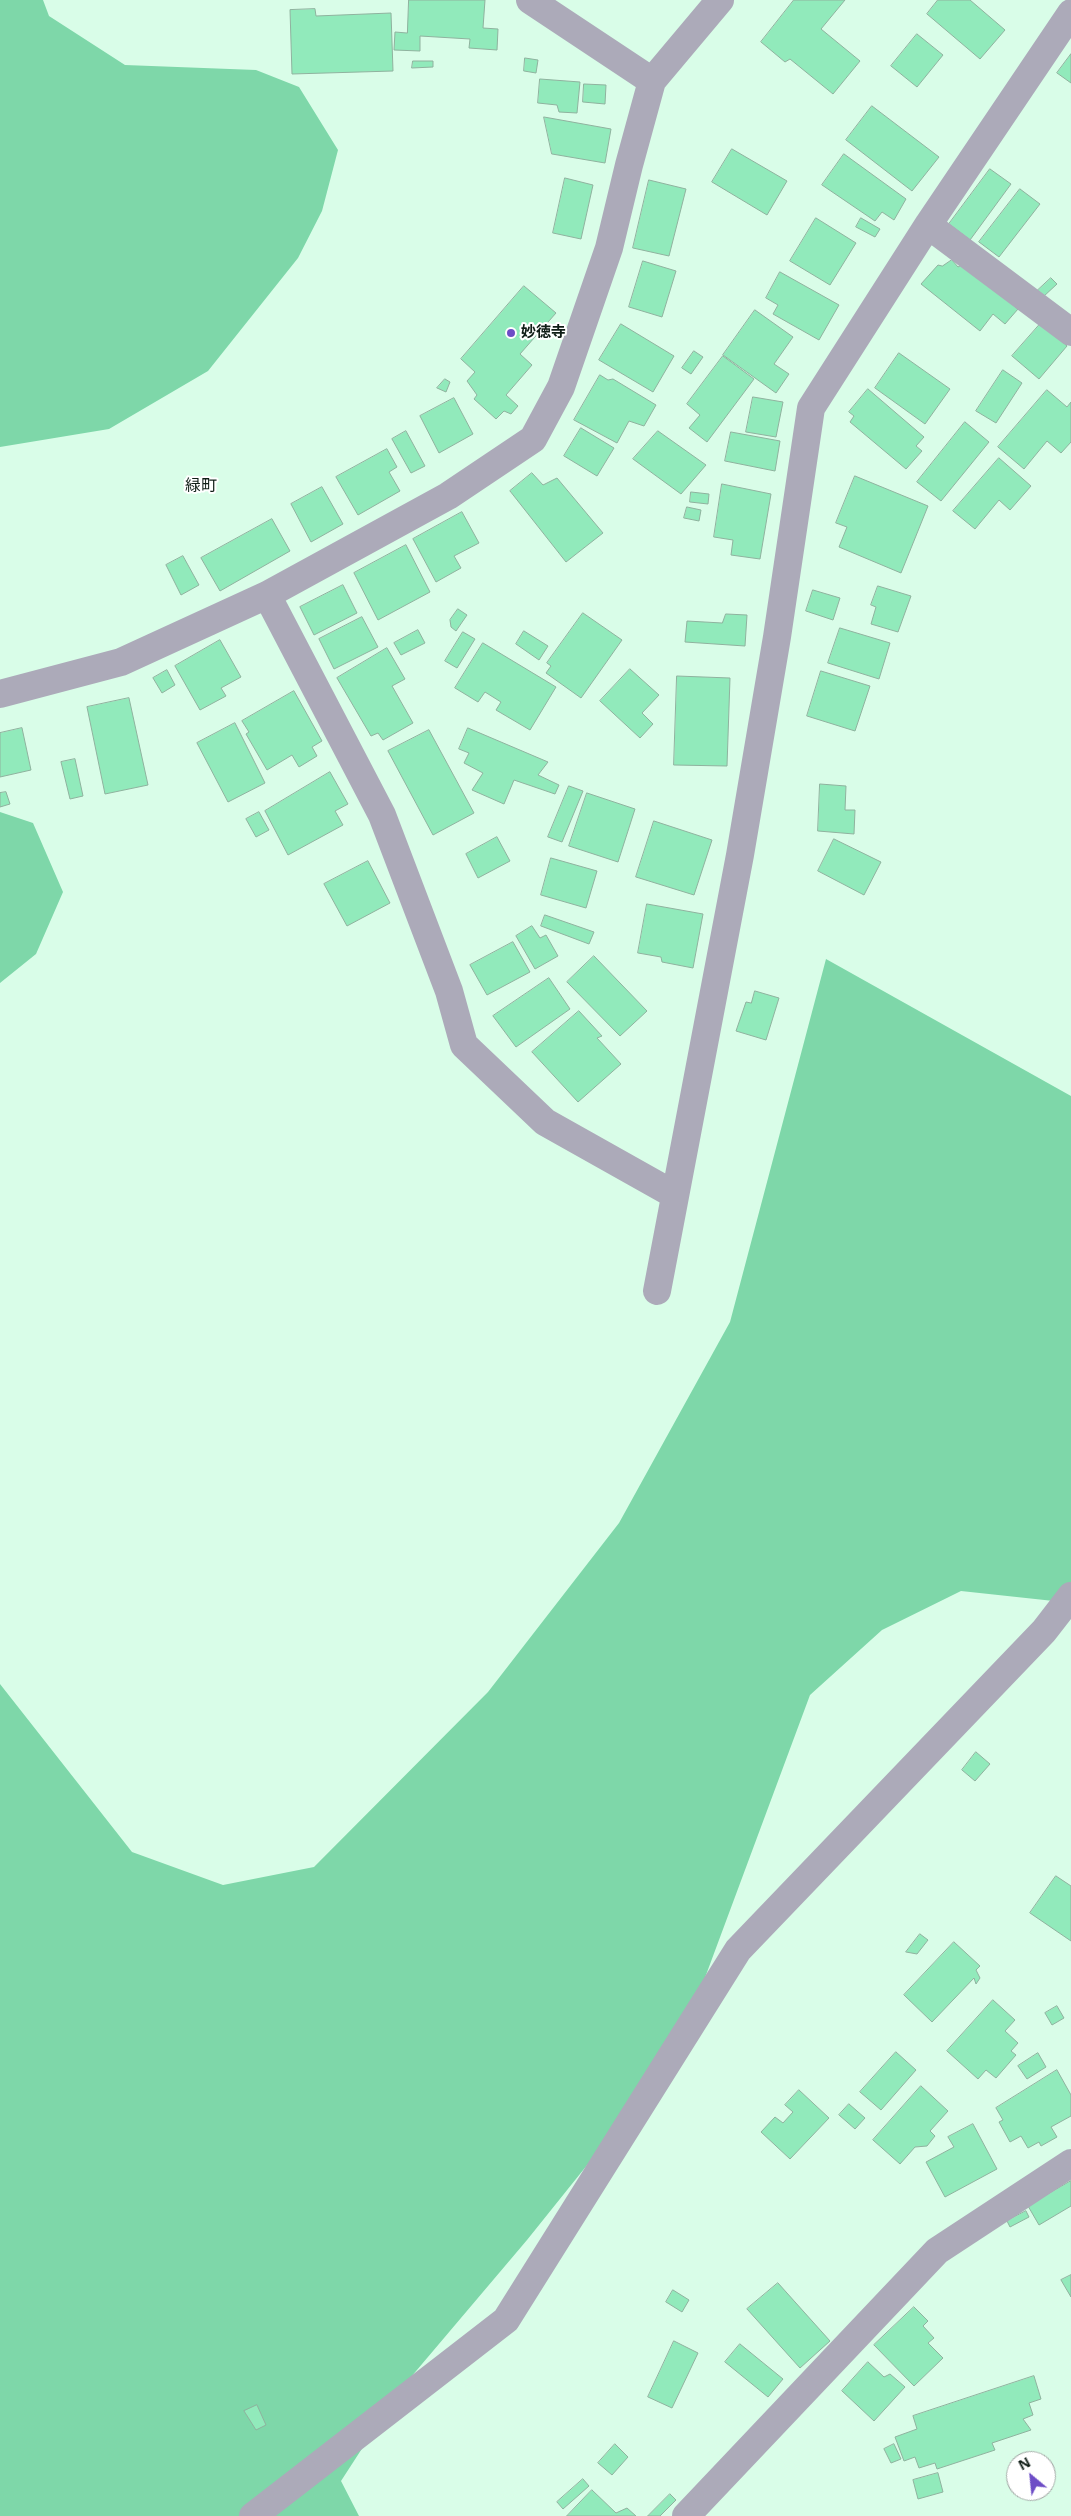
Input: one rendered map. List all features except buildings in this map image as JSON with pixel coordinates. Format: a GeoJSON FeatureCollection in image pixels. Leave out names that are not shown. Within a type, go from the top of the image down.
{"type":"FeatureCollection","features":[{"type":"Feature","properties":{"kind":"street"},"geometry":{"type":"LineString","coordinates":[[530,0],[652,81]]}},
{"type":"Feature","properties":{"kind":"street"},"geometry":{"type":"LineString","coordinates":[[0,694],[121,662],[267,594],[448,496],[533,439],[561,387],[609,248],[652,81],[720,0]]}},
{"type":"Feature","properties":{"kind":"street"},"geometry":{"type":"LineString","coordinates":[[657,1291],[740,856],[777,636],[811,408],[928,225],[1071,13]]}},
{"type":"Feature","properties":{"kind":"street"},"geometry":{"type":"LineString","coordinates":[[928,225],[1071,332]]}},
{"type":"Feature","properties":{"kind":"street"},"geometry":{"type":"LineString","coordinates":[[267,594],[382,815],[449,991],[464,1045],[545,1122],[675,1195]]}},
{"type":"Feature","properties":{"kind":"street"},"geometry":{"type":"LineString","coordinates":[[253,2516],[506,2320],[738,1950],[1044,1632],[1071,1596]]}},
{"type":"Feature","properties":{"kind":"street"},"geometry":{"type":"LineString","coordinates":[[686,2516],[938,2251],[1071,2163]]}},
{"type":"Feature","properties":{"kind":"green space"},"geometry":{"type":"Polygon","coordinates":[[[0,0],[43,0],[49,16],[125,65],[256,70],[299,87],[338,150],[322,211],[298,258],[208,371],[109,429],[0,447],[0,0]]]}},
{"type":"Feature","properties":{"kind":"green space"},"geometry":{"type":"Polygon","coordinates":[[[0,812],[33,823],[63,892],[36,954],[0,983],[0,812]]]}},
{"type":"Feature","properties":{"kind":"green space"},"geometry":{"type":"Polygon","coordinates":[[[826,959],[1071,1096],[1071,1600],[1063,1602],[961,1591],[882,1630],[810,1695],[677,2053],[527,2240],[400,2390],[341,2481],[359,2516],[0,2516],[0,1684],[132,1852],[223,1885],[314,1867],[488,1692],[619,1523],[730,1322],[826,959]]]}},
{"type":"Feature","properties":{"kind":"place","name":"妙徳寺"},"geometry":{"type":"Point","coordinates":[511,333]}},
{"type":"Feature","properties":{"kind":"district","name":"緑町"},"geometry":{"type":"Point","coordinates":[201,486]}}]}
